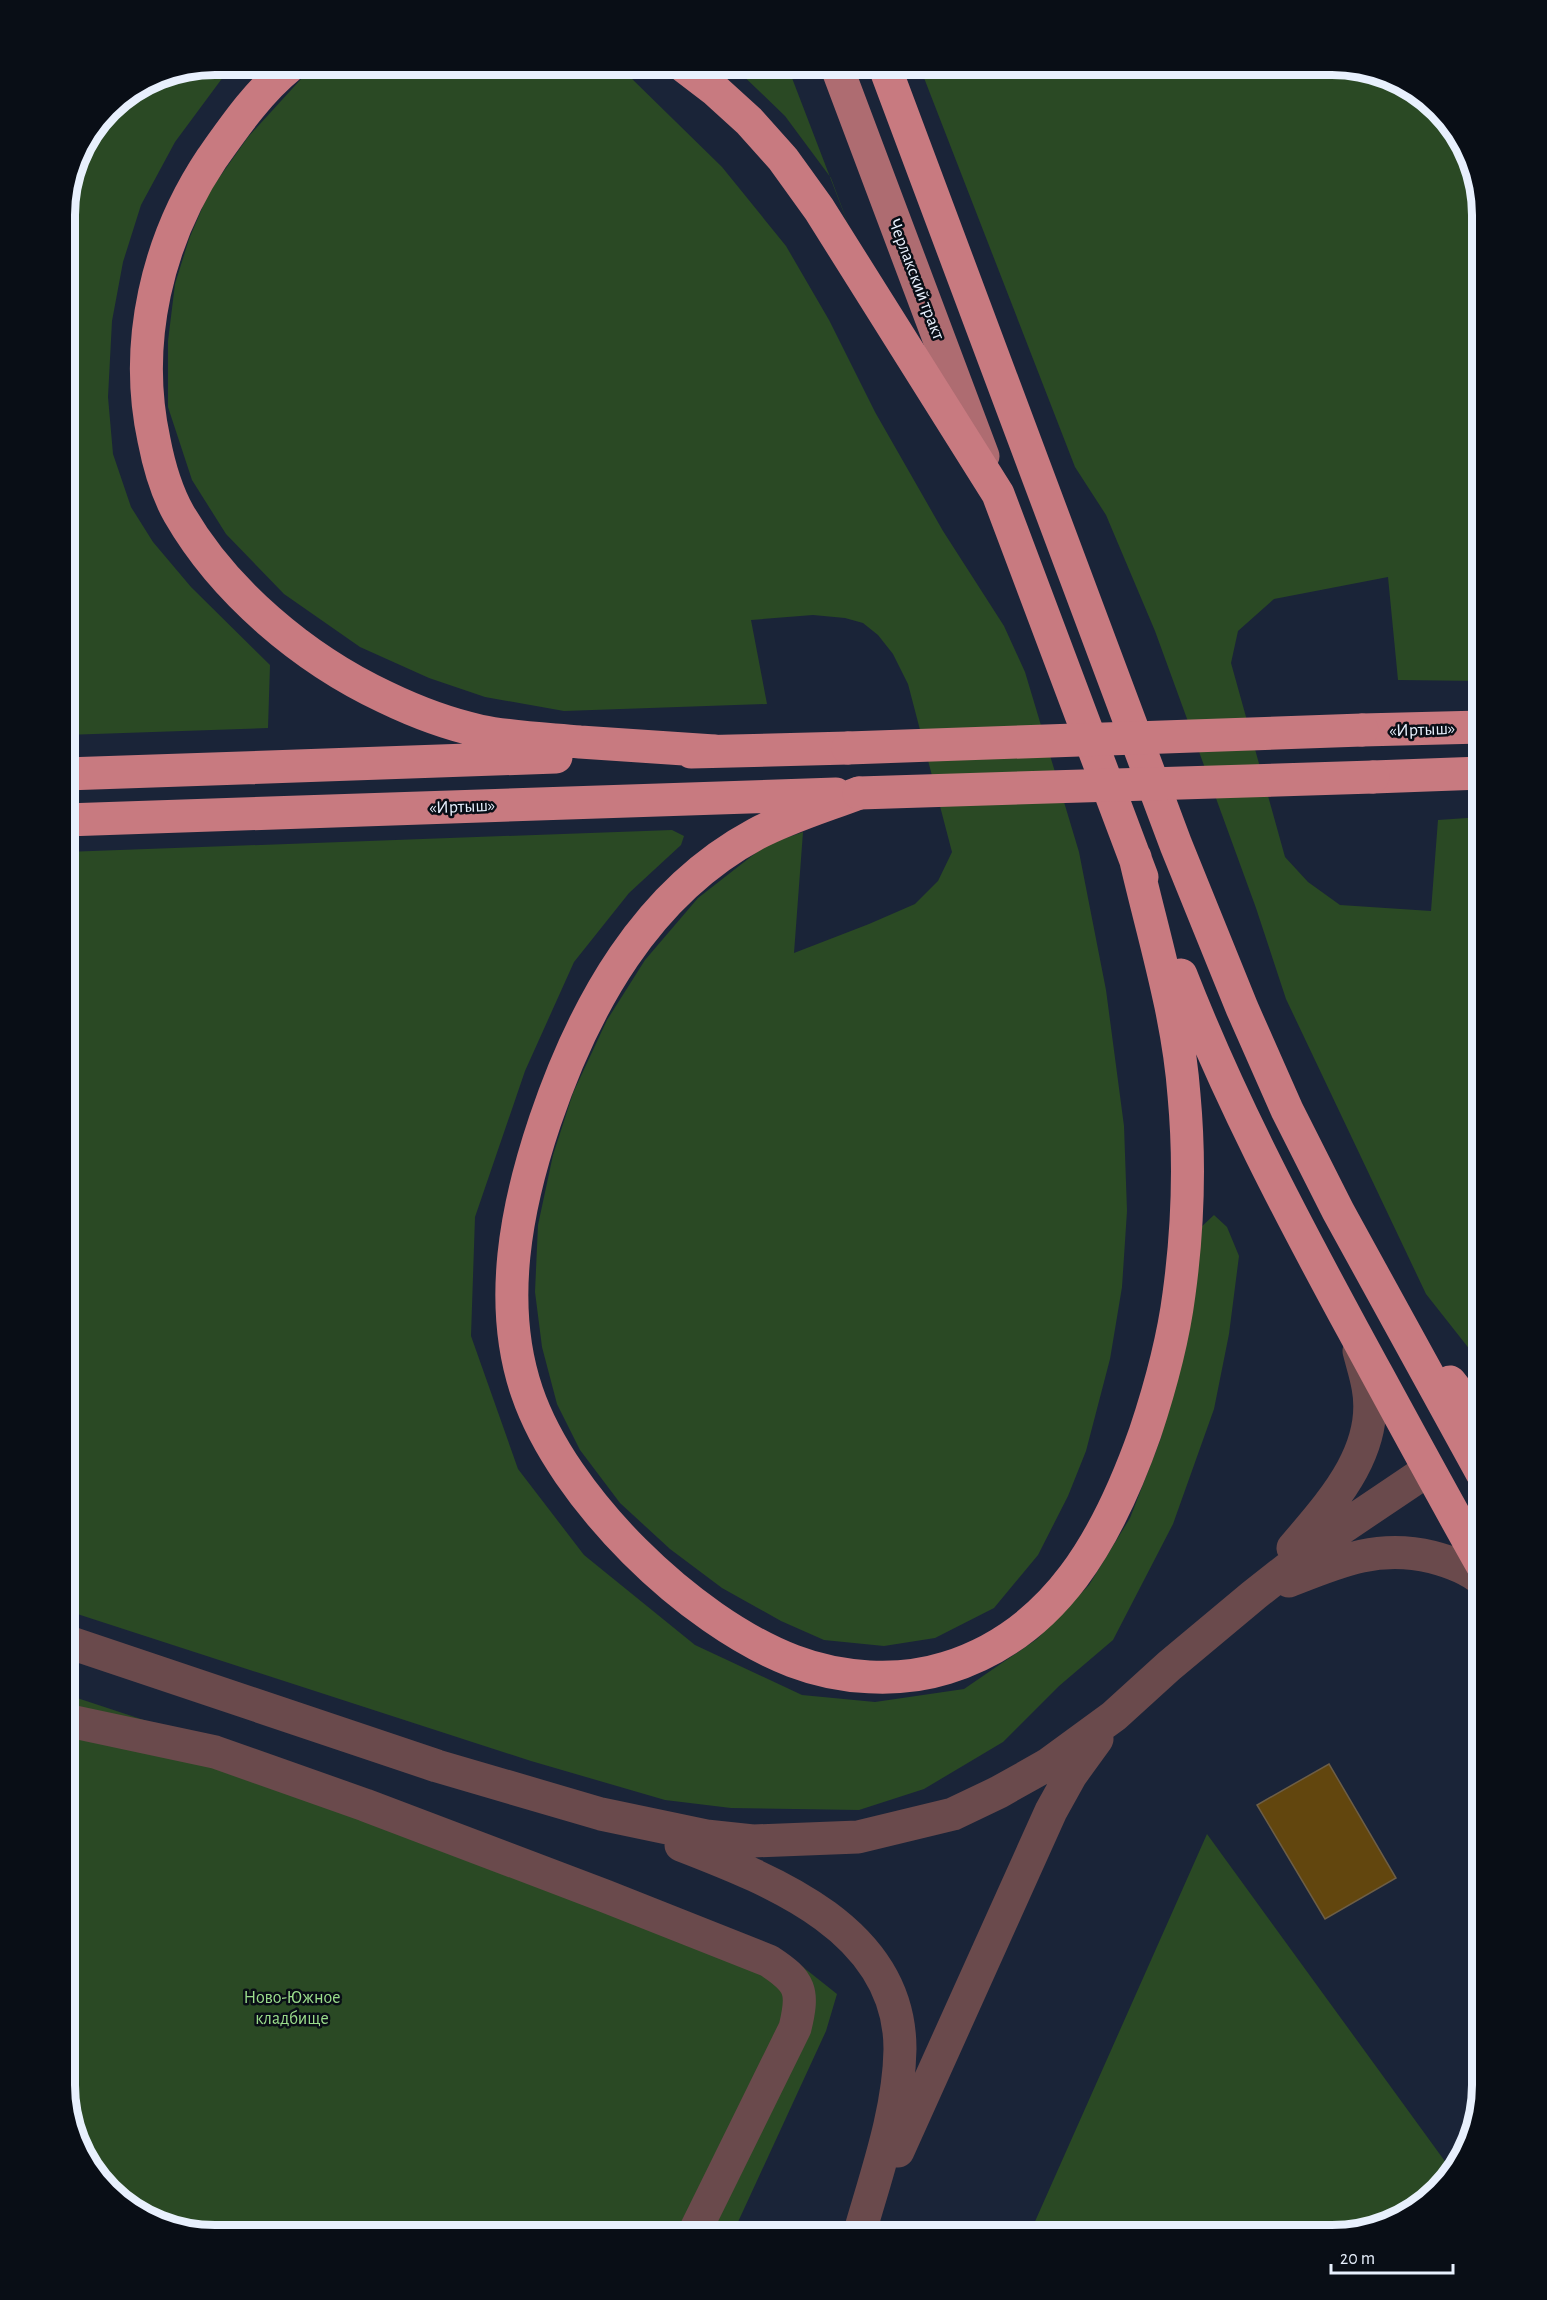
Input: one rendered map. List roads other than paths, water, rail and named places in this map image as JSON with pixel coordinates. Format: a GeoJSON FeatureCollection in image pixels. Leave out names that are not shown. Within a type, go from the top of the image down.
{"type":"FeatureCollection","features":[{"type":"Feature","properties":{"kind":"highway"},"geometry":{"type":"LineString","coordinates":[[278,75],[250,104],[200,176],[179,214],[162,262],[150,312],[145,367],[150,422],[160,469],[178,512],[205,553],[241,595],[286,634],[337,671],[386,697],[479,731],[534,738],[714,752]]}},
{"type":"Feature","properties":{"kind":"highway"},"geometry":{"type":"LineString","coordinates":[[694,75],[725,98],[783,159],[824,217],[998,494],[1134,856],[1202,1030],[1244,1124],[1298,1231],[1472,1547]]}},
{"type":"Feature","properties":{"kind":"highway"},"geometry":{"type":"LineString","coordinates":[[888,75],[1172,834],[1238,998],[1287,1110],[1338,1210],[1395,1313],[1472,1437]]}},
{"type":"Feature","properties":{"kind":"highway","name":"«Иртыш»"},"geometry":{"type":"LineString","coordinates":[[714,752],[1472,727]]}},
{"type":"Feature","properties":{"kind":"highway"},"geometry":{"type":"LineString","coordinates":[[75,774],[714,752]]}},
{"type":"Feature","properties":{"kind":"highway","name":"«Иртыш»"},"geometry":{"type":"LineString","coordinates":[[75,820],[1472,773]]}},
{"type":"Feature","properties":{"kind":"highway"},"geometry":{"type":"LineString","coordinates":[[859,793],[760,832],[717,858],[684,885],[648,923],[624,955],[594,1004],[574,1045],[551,1102],[532,1159],[519,1213],[513,1266],[513,1318],[526,1390],[552,1446],[582,1493],[618,1535],[703,1609],[750,1641],[794,1662],[832,1672],[899,1677],[942,1670],[975,1657],[1006,1640],[1044,1609],[1090,1555],[1110,1521],[1130,1475],[1169,1351],[1179,1296],[1185,1234],[1187,1166],[1184,1093],[1175,1023],[1134,856]]}},
{"type":"Feature","properties":{"kind":"highway"},"geometry":{"type":"LineString","coordinates":[[1428,1470],[1472,1450]]}},
{"type":"Feature","properties":{"kind":"main road","name":"Черлакский тракт"},"geometry":{"type":"LineString","coordinates":[[840,75],[998,494]]}},
{"type":"Feature","properties":{"kind":"street"},"geometry":{"type":"LineString","coordinates":[[1254,1595],[1326,1509],[1348,1478],[1364,1446],[1370,1415],[1369,1388],[1354,1332]]}},
{"type":"Feature","properties":{"kind":"street"},"geometry":{"type":"LineString","coordinates":[[75,1645],[437,1766],[602,1814],[706,1836],[753,1841],[858,1837],[953,1814],[1047,1765],[1114,1716],[1254,1595],[1324,1540],[1428,1470]]}},
{"type":"Feature","properties":{"kind":"street"},"geometry":{"type":"LineString","coordinates":[[1254,1595],[1337,1561],[1363,1554],[1390,1551],[1414,1553],[1444,1560],[1472,1572]]}},
{"type":"Feature","properties":{"kind":"street"},"geometry":{"type":"LineString","coordinates":[[864,2225],[1051,1811],[1071,1775],[1114,1716]]}},
{"type":"Feature","properties":{"kind":"street"},"geometry":{"type":"LineString","coordinates":[[75,1722],[215,1752],[237,1759],[605,1896],[769,1961],[791,1976],[801,2002],[795,2028],[698,2225]]}},
{"type":"Feature","properties":{"kind":"street"},"geometry":{"type":"LineString","coordinates":[[602,1814],[735,1866],[787,1892],[824,1914],[853,1937],[872,1960],[889,1990],[897,2016],[900,2048],[896,2090],[888,2132],[862,2225]]}},
{"type":"Feature","properties":{"kind":"park label","name":"Ново-Южное кладбище"},"geometry":{"type":"Point","coordinates":[292,2007]}}]}
